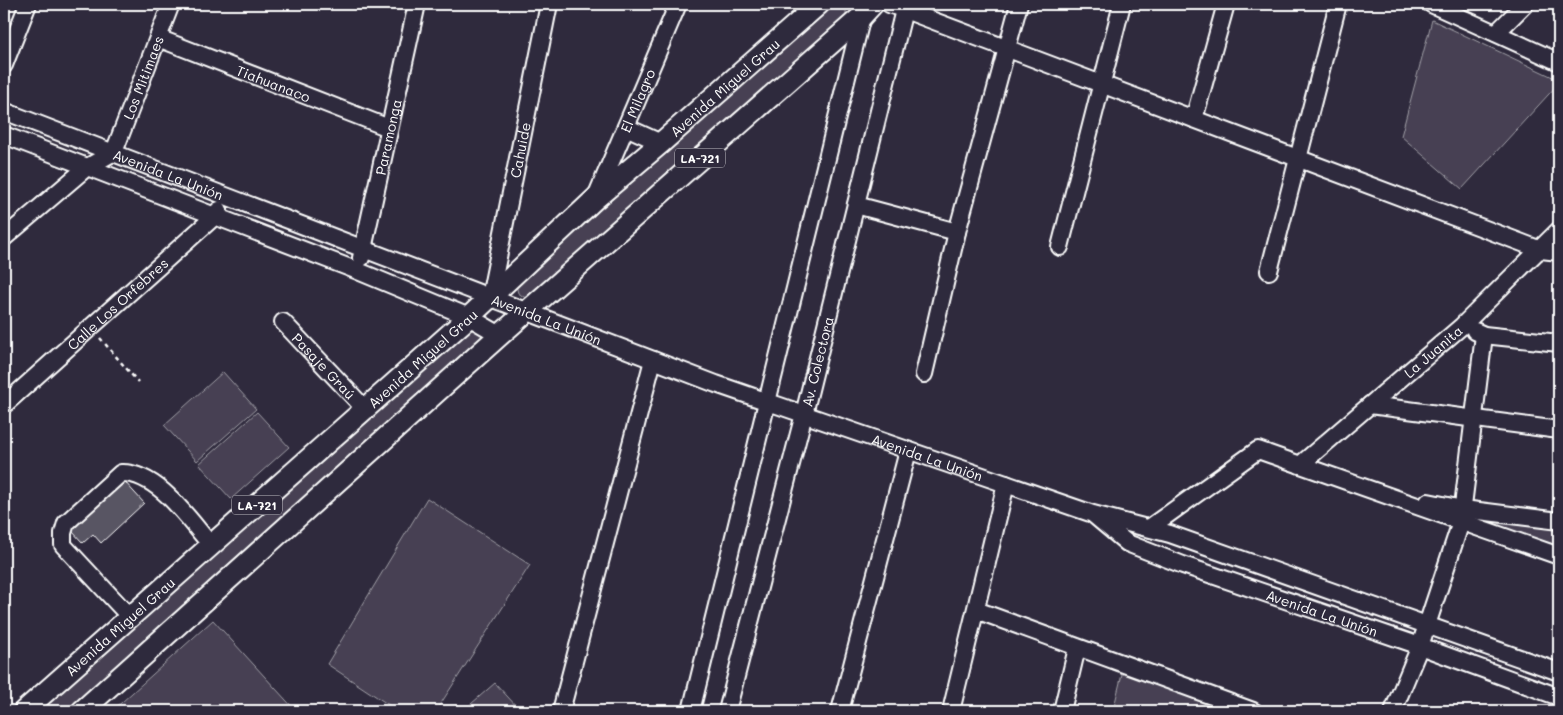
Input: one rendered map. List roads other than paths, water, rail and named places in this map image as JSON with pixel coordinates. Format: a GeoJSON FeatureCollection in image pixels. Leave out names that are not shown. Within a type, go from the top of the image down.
{"type":"FeatureCollection","features":[{"type":"Feature","properties":{"kind":"main road","name":"Avenida Miguel Grau"},"geometry":{"type":"LineString","coordinates":[[24,711],[469,317],[596,198],[819,4]]}},
{"type":"Feature","properties":{"kind":"main road","name":"LA-721"},"geometry":{"type":"LineString","coordinates":[[82,711],[500,335],[867,10]]}},
{"type":"Feature","properties":{"kind":"street"},"geometry":{"type":"LineString","coordinates":[[4,65],[28,4]]}},
{"type":"Feature","properties":{"kind":"street","name":"Los Mitimaes"},"geometry":{"type":"LineString","coordinates":[[114,152],[171,4]]}},
{"type":"Feature","properties":{"kind":"street","name":"Paramonga"},"geometry":{"type":"LineString","coordinates":[[358,271],[417,4]]}},
{"type":"Feature","properties":{"kind":"street","name":"Cahuide"},"geometry":{"type":"LineString","coordinates":[[490,297],[550,4]]}},
{"type":"Feature","properties":{"kind":"street","name":"El Milagro"},"geometry":{"type":"LineString","coordinates":[[596,198],[678,4]]}},
{"type":"Feature","properties":{"kind":"street"},"geometry":{"type":"LineString","coordinates":[[924,374],[957,232],[1020,4]]}},
{"type":"Feature","properties":{"kind":"street"},"geometry":{"type":"LineString","coordinates":[[1060,247],[1122,4]]}},
{"type":"Feature","properties":{"kind":"street"},"geometry":{"type":"LineString","coordinates":[[1194,119],[1226,4]]}},
{"type":"Feature","properties":{"kind":"street"},"geometry":{"type":"LineString","coordinates":[[1269,270],[1338,4]]}},
{"type":"Feature","properties":{"kind":"street"},"geometry":{"type":"LineString","coordinates":[[1431,4],[1559,62]]}},
{"type":"Feature","properties":{"kind":"street"},"geometry":{"type":"LineString","coordinates":[[1496,32],[1525,4]]}},
{"type":"Feature","properties":{"kind":"street"},"geometry":{"type":"LineString","coordinates":[[897,7],[1541,250],[1559,252]]}},
{"type":"Feature","properties":{"kind":"street","name":"Av. Colectora"},"geometry":{"type":"LineString","coordinates":[[727,711],[856,205],[897,7]]}},
{"type":"Feature","properties":{"kind":"street"},"geometry":{"type":"LineString","coordinates":[[691,711],[766,401],[867,10]]}},
{"type":"Feature","properties":{"kind":"street","name":"Tiahuanaco"},"geometry":{"type":"LineString","coordinates":[[158,38],[390,128]]}},
{"type":"Feature","properties":{"kind":"street","name":"Avenida La Unión"},"geometry":{"type":"LineString","coordinates":[[4,111],[653,360],[766,401],[1094,514],[1179,538],[1559,672]]}},
{"type":"Feature","properties":{"kind":"street"},"geometry":{"type":"LineString","coordinates":[[626,127],[661,143]]}},
{"type":"Feature","properties":{"kind":"street","name":"Avenida La Unión"},"geometry":{"type":"LineString","coordinates":[[4,135],[358,271],[469,317],[500,335]]}},
{"type":"Feature","properties":{"kind":"street"},"geometry":{"type":"LineString","coordinates":[[4,238],[86,168],[114,152]]}},
{"type":"Feature","properties":{"kind":"street","name":"Calle Los Orfebres"},"geometry":{"type":"LineString","coordinates":[[4,405],[215,216],[227,196]]}},
{"type":"Feature","properties":{"kind":"street"},"geometry":{"type":"LineString","coordinates":[[856,205],[957,232]]}},
{"type":"Feature","properties":{"kind":"street","name":"La Juanita"},"geometry":{"type":"LineString","coordinates":[[1300,465],[1462,326],[1541,250],[1559,230]]}},
{"type":"Feature","properties":{"kind":"street","name":"Pasaje Graú"},"geometry":{"type":"LineString","coordinates":[[283,322],[365,409]]}},
{"type":"Feature","properties":{"kind":"street"},"geometry":{"type":"LineString","coordinates":[[1462,326],[1484,335],[1559,343]]}},
{"type":"Feature","properties":{"kind":"street"},"geometry":{"type":"LineString","coordinates":[[1393,711],[1420,646],[1462,516],[1484,335]]}},
{"type":"Feature","properties":{"kind":"street"},"geometry":{"type":"LineString","coordinates":[[561,711],[653,360]]}},
{"type":"Feature","properties":{"kind":"street"},"geometry":{"type":"LineString","coordinates":[[1370,405],[1559,430]]}},
{"type":"Feature","properties":{"kind":"street"},"geometry":{"type":"LineString","coordinates":[[840,711],[908,450]]}},
{"type":"Feature","properties":{"kind":"street"},"geometry":{"type":"LineString","coordinates":[[1149,528],[1258,450],[1376,492],[1462,516],[1559,556]]}},
{"type":"Feature","properties":{"kind":"street"},"geometry":{"type":"LineString","coordinates":[[130,617],[63,545],[63,533],[66,524],[121,473],[132,473],[150,481],[162,490],[211,545]]}},
{"type":"Feature","properties":{"kind":"street"},"geometry":{"type":"LineString","coordinates":[[951,711],[1006,484]]}},
{"type":"Feature","properties":{"kind":"street","name":"Avenida La Unión"},"geometry":{"type":"LineString","coordinates":[[1094,514],[1127,543],[1183,565],[1420,646],[1559,697]]}},
{"type":"Feature","properties":{"kind":"street"},"geometry":{"type":"LineString","coordinates":[[1462,516],[1559,521]]}},
{"type":"Feature","properties":{"kind":"street"},"geometry":{"type":"LineString","coordinates":[[976,610],[1219,705],[1253,711]]}},
{"type":"Feature","properties":{"kind":"street"},"geometry":{"type":"LineString","coordinates":[[1062,711],[1077,648]]}}]}
